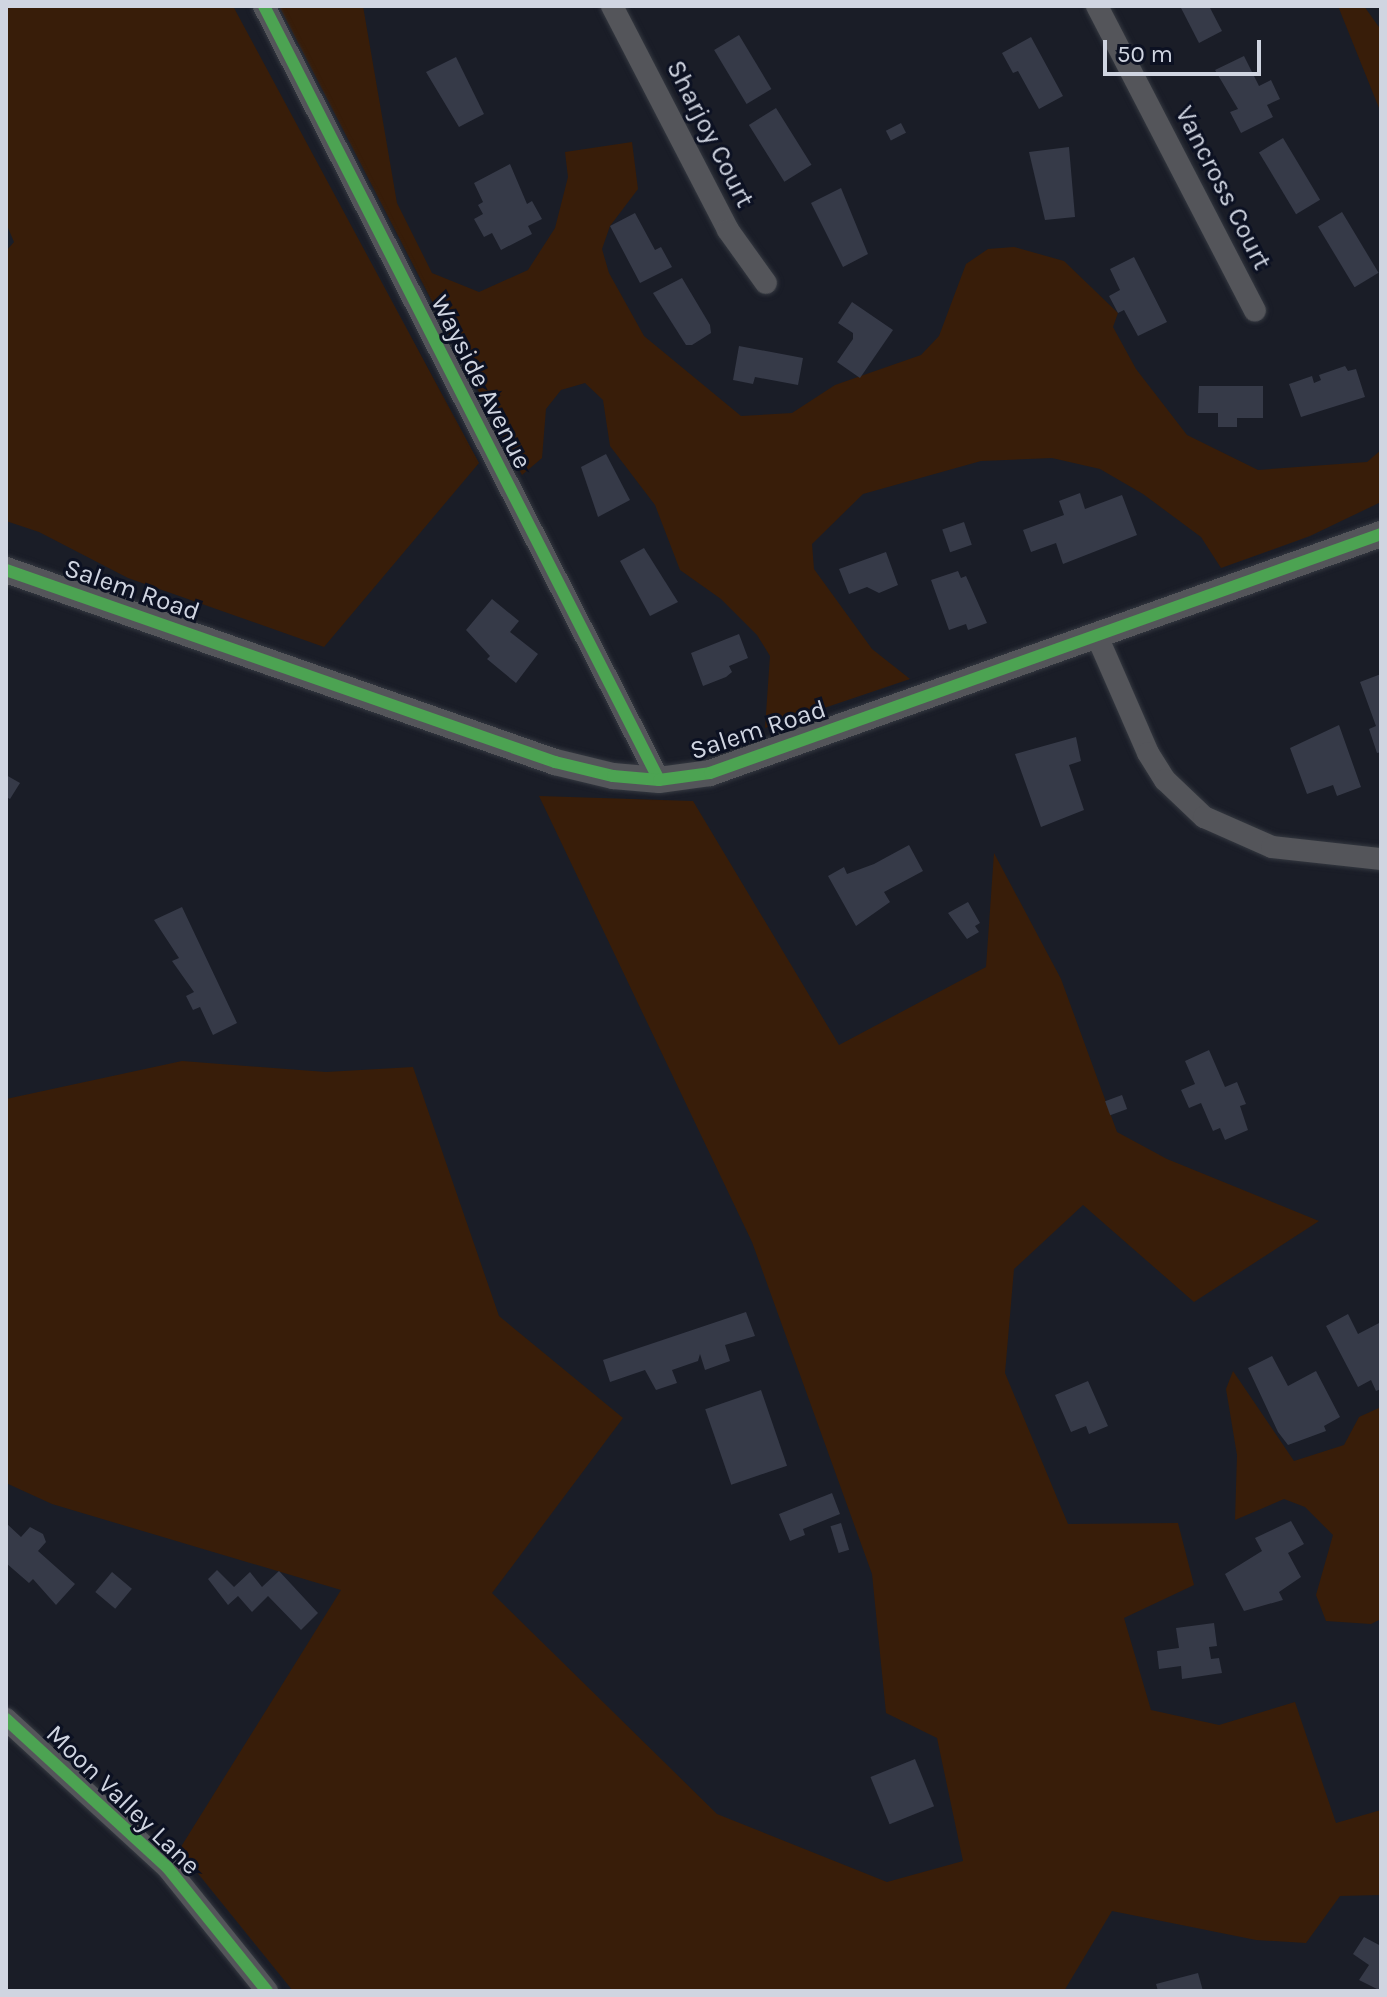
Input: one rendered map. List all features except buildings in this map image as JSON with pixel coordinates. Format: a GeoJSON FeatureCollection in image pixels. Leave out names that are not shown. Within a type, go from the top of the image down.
{"type":"FeatureCollection","features":[{"type":"Feature","properties":{"kind":"street","name":"Wayside Avenue"},"geometry":{"type":"LineString","coordinates":[[264,6],[659,780]]}},
{"type":"Feature","properties":{"kind":"street","name":"Sharjoy Court"},"geometry":{"type":"LineString","coordinates":[[612,6],[728,230],[766,283]]}},
{"type":"Feature","properties":{"kind":"street","name":"Vancross Court"},"geometry":{"type":"LineString","coordinates":[[1097,6],[1255,311]]}},
{"type":"Feature","properties":{"kind":"street","name":"Salem Road"},"geometry":{"type":"LineString","coordinates":[[6,570],[555,762],[613,776],[659,780],[710,773],[1381,534]]}},
{"type":"Feature","properties":{"kind":"street"},"geometry":{"type":"LineString","coordinates":[[1097,636],[1148,753],[1165,780],[1197,811],[1238,836],[1272,847],[1381,859]]}},
{"type":"Feature","properties":{"kind":"street","name":"Moon Valley Lane"},"geometry":{"type":"LineString","coordinates":[[6,1719],[167,1867],[267,1991]]}},
{"type":"Feature","properties":{"kind":"shaded area"},"geometry":{"type":"Polygon","coordinates":[[[6,6],[233,6],[479,463],[324,647],[128,578],[39,532],[6,521],[6,251],[14,242],[6,223],[6,6]]]}},
{"type":"Feature","properties":{"kind":"shaded area"},"geometry":{"type":"Polygon","coordinates":[[[279,6],[363,6],[397,203],[432,273],[479,292],[528,270],[555,228],[568,177],[565,152],[632,142],[638,189],[610,226],[602,249],[609,273],[644,336],[741,416],[792,413],[835,385],[921,355],[939,336],[966,264],[988,249],[1014,247],[1064,261],[1118,313],[1113,327],[1136,369],[1187,435],[1258,470],[1367,462],[1381,450],[1381,502],[1310,536],[1221,568],[1201,537],[1143,494],[1100,469],[1052,458],[981,461],[863,494],[812,544],[814,569],[872,649],[910,679],[765,728],[770,656],[757,635],[721,599],[680,570],[655,505],[610,446],[603,400],[585,383],[561,390],[546,409],[542,458],[522,475],[279,6]]]}},
{"type":"Feature","properties":{"kind":"shaded area"},"geometry":{"type":"Polygon","coordinates":[[[1338,6],[1364,6],[1381,30],[1381,113],[1338,6]]]}},
{"type":"Feature","properties":{"kind":"shaded area"},"geometry":{"type":"Polygon","coordinates":[[[539,796],[693,801],[839,1045],[986,967],[994,853],[1061,979],[1117,1132],[1167,1159],[1319,1221],[1194,1302],[1083,1205],[1014,1269],[1005,1373],[1068,1524],[1178,1523],[1194,1585],[1124,1618],[1151,1710],[1219,1725],[1295,1702],[1336,1823],[1381,1810],[1381,1895],[1340,1896],[1306,1943],[1256,1940],[1112,1911],[1064,1991],[293,1991],[179,1850],[341,1590],[52,1504],[6,1483],[6,1099],[182,1061],[326,1072],[413,1067],[499,1316],[623,1418],[492,1593],[717,1814],[887,1882],[963,1861],[937,1738],[886,1713],[872,1574],[752,1242],[539,796]]]}},
{"type":"Feature","properties":{"kind":"shaded area"},"geometry":{"type":"Polygon","coordinates":[[[1233,1371],[1294,1461],[1344,1445],[1359,1417],[1381,1407],[1381,1619],[1371,1624],[1326,1621],[1316,1595],[1333,1535],[1305,1507],[1284,1499],[1235,1520],[1237,1455],[1226,1389],[1233,1371]]]}},
{"type":"Feature","properties":{"kind":"cycle path"},"geometry":{"type":"LineString","coordinates":[[264,6],[659,780]]}},
{"type":"Feature","properties":{"kind":"cycle path"},"geometry":{"type":"LineString","coordinates":[[6,570],[555,762],[613,776],[659,780],[710,773],[1381,534]]}},
{"type":"Feature","properties":{"kind":"cycle path"},"geometry":{"type":"LineString","coordinates":[[6,1719],[167,1867],[267,1991]]}}]}
